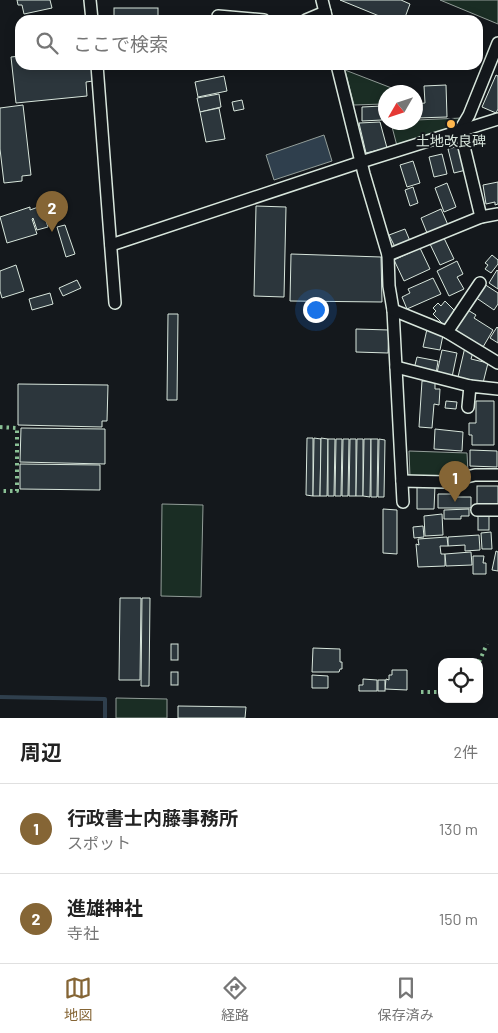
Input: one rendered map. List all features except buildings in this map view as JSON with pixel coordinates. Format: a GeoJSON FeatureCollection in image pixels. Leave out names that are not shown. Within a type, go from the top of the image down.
{"type":"FeatureCollection","features":[{"type":"Feature","properties":{"kind":"street"},"geometry":{"type":"LineString","coordinates":[[90,0],[92,15]]}},
{"type":"Feature","properties":{"kind":"street"},"geometry":{"type":"LineString","coordinates":[[322,0],[326,15]]}},
{"type":"Feature","properties":{"kind":"street"},"geometry":{"type":"LineString","coordinates":[[481,217],[460,130],[469,115],[498,43]]}},
{"type":"Feature","properties":{"kind":"street"},"geometry":{"type":"LineString","coordinates":[[97,70],[115,303]]}},
{"type":"Feature","properties":{"kind":"street"},"geometry":{"type":"LineString","coordinates":[[338,70],[361,162],[388,255],[389,286],[393,310],[403,502]]}},
{"type":"Feature","properties":{"kind":"street"},"geometry":{"type":"LineString","coordinates":[[111,245],[498,118]]}},
{"type":"Feature","properties":{"kind":"street"},"geometry":{"type":"LineString","coordinates":[[388,255],[481,217],[498,214]]}},
{"type":"Feature","properties":{"kind":"street"},"geometry":{"type":"LineString","coordinates":[[447,332],[480,283]]}},
{"type":"Feature","properties":{"kind":"street"},"geometry":{"type":"LineString","coordinates":[[393,310],[447,332],[498,363]]}},
{"type":"Feature","properties":{"kind":"street"},"geometry":{"type":"LineString","coordinates":[[396,367],[470,386],[498,389]]}},
{"type":"Feature","properties":{"kind":"street"},"geometry":{"type":"LineString","coordinates":[[468,407],[470,386]]}},
{"type":"Feature","properties":{"kind":"street"},"geometry":{"type":"LineString","coordinates":[[402,482],[446,482],[475,475],[498,475]]}},
{"type":"Feature","properties":{"kind":"street"},"geometry":{"type":"LineString","coordinates":[[477,510],[498,510]]}},
{"type":"Feature","properties":{"kind":"green space"},"geometry":{"type":"Polygon","coordinates":[[[440,0],[498,0],[498,24],[483,18],[483,15],[476,15],[440,0]]]}},
{"type":"Feature","properties":{"kind":"green space"},"geometry":{"type":"Polygon","coordinates":[[[345,70],[384,85],[378,85],[378,104],[354,105],[345,70]]]}},
{"type":"Feature","properties":{"kind":"green space"},"geometry":{"type":"Polygon","coordinates":[[[462,118],[458,126],[397,146],[393,130],[423,130],[423,120],[462,118]]]}},
{"type":"Feature","properties":{"kind":"green space"},"geometry":{"type":"Polygon","coordinates":[[[409,451],[467,453],[468,473],[445,478],[410,477],[409,451]]]}},
{"type":"Feature","properties":{"kind":"green space"},"geometry":{"type":"Polygon","coordinates":[[[162,504],[203,505],[201,597],[161,596],[162,504]]]}},
{"type":"Feature","properties":{"kind":"green space"},"geometry":{"type":"Polygon","coordinates":[[[116,698],[167,699],[167,718],[116,718],[116,698]]]}},
{"type":"Feature","properties":{"kind":"water"},"geometry":{"type":"Polygon","coordinates":[[[324,135],[332,161],[274,180],[266,155],[324,135]]]}},
{"type":"Feature","properties":{"kind":"waterway"},"geometry":{"type":"LineString","coordinates":[[0,697],[105,699],[105,718]]}},
{"type":"Feature","properties":{"kind":"hedge"},"geometry":{"type":"LineString","coordinates":[[0,427],[17,428],[17,491],[0,491]]}},
{"type":"Feature","properties":{"kind":"hedge"},"geometry":{"type":"LineString","coordinates":[[481,658],[487,644]]}},
{"type":"Feature","properties":{"kind":"hedge"},"geometry":{"type":"LineString","coordinates":[[421,692],[438,692]]}},
{"type":"Feature","properties":{"kind":"place","name":"土地改良碑"},"geometry":{"type":"Point","coordinates":[451,124]}},
{"type":"Feature","properties":{"kind":"place","name":"進雄神社"},"geometry":{"type":"Point","coordinates":[52,232]}},
{"type":"Feature","properties":{"kind":"place","name":"行政書士内藤事務所"},"geometry":{"type":"Point","coordinates":[455,502]}}]}
